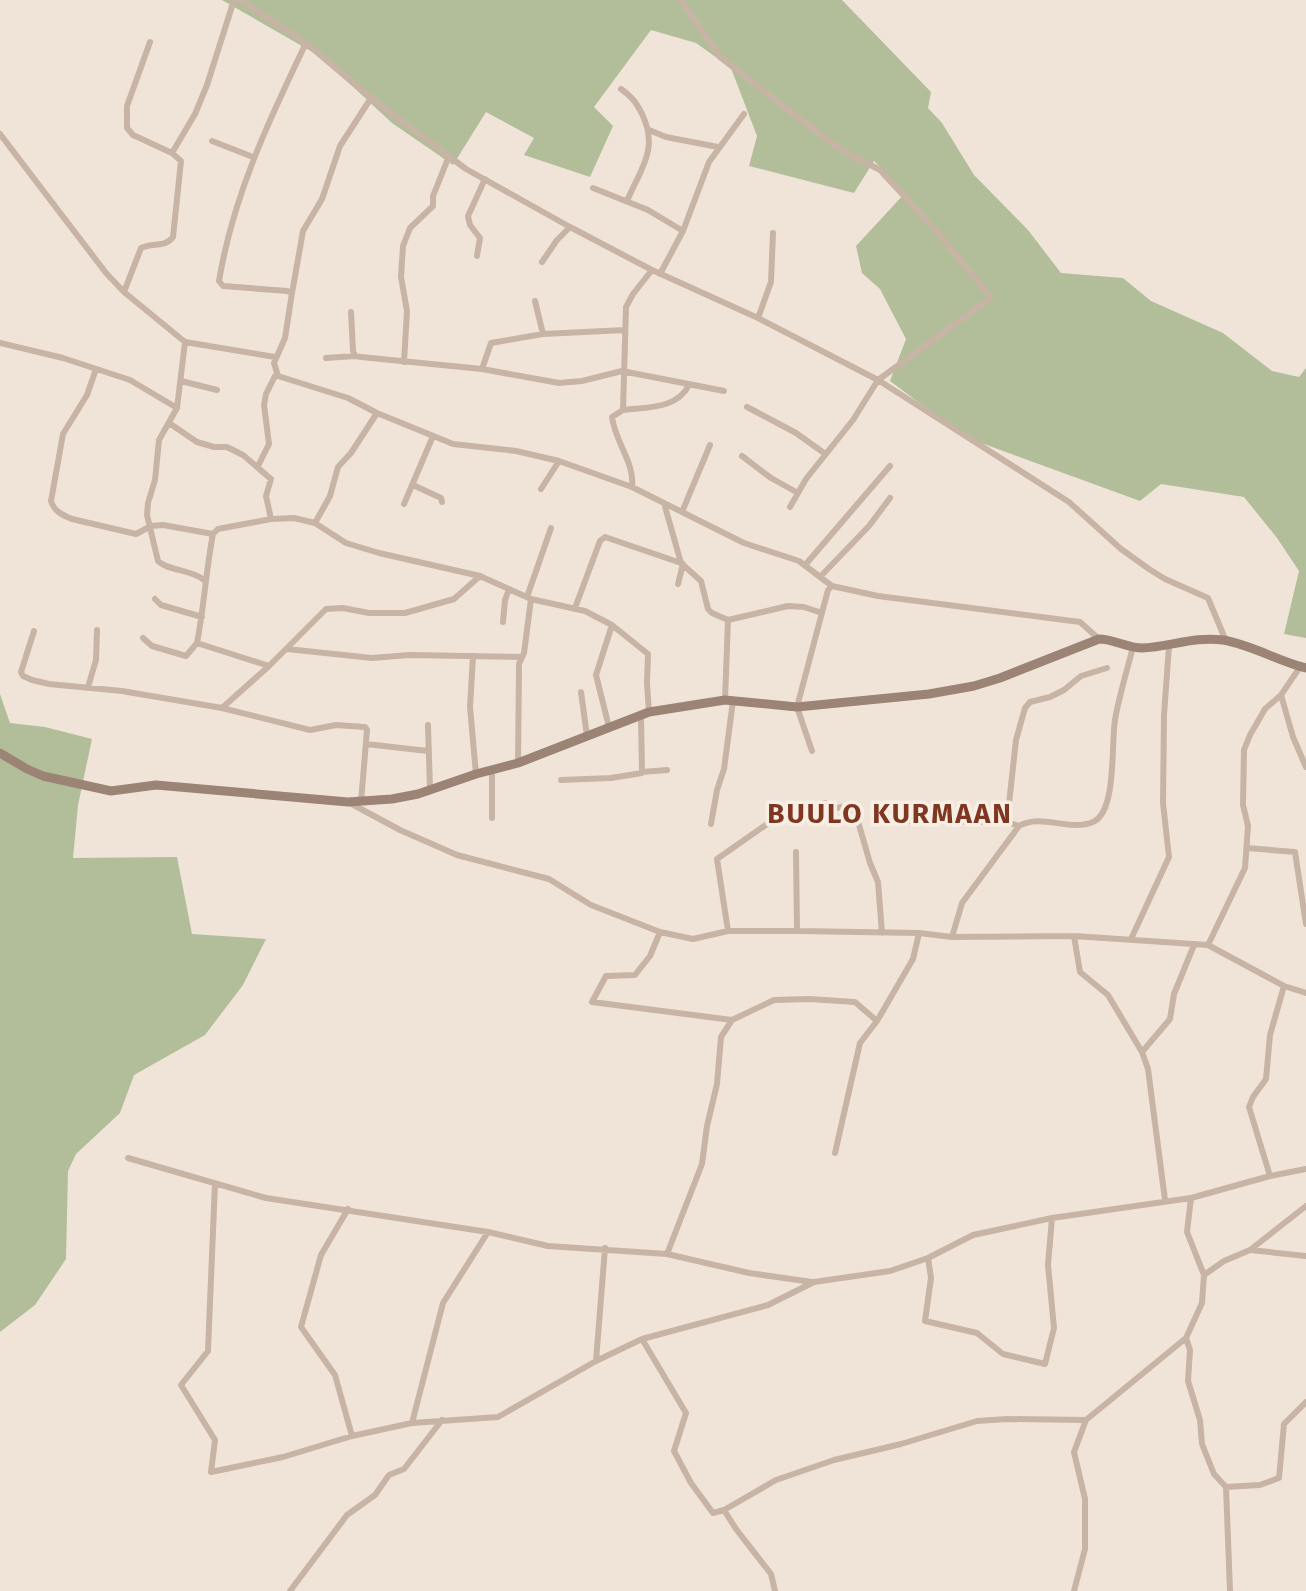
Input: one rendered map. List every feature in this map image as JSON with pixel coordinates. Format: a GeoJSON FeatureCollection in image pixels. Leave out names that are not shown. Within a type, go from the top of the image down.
{"type":"FeatureCollection","features":[{"type":"Feature","properties":{"kind":"main road"},"geometry":{"type":"LineString","coordinates":[[0,753],[43,776],[111,791],[156,785],[361,802],[391,799],[430,790],[518,763],[645,713],[729,701],[797,707],[929,694],[974,686],[1024,670],[1099,639],[1112,639],[1133,647],[1169,646],[1209,639],[1226,641],[1303,667]]}},
{"type":"Feature","properties":{"kind":"street"},"geometry":{"type":"LineString","coordinates":[[173,153],[195,114],[207,85],[234,0]]}},
{"type":"Feature","properties":{"kind":"street"},"geometry":{"type":"LineString","coordinates":[[240,0],[306,43],[371,98],[449,156],[485,179],[652,270],[758,318],[878,380],[1069,502],[1121,549],[1149,569],[1208,598],[1226,641]]}},
{"type":"Feature","properties":{"kind":"street"},"geometry":{"type":"LineString","coordinates":[[681,0],[720,57],[838,148],[880,170],[939,234],[991,298],[878,380],[853,420],[824,453],[790,507]]}},
{"type":"Feature","properties":{"kind":"street"},"geometry":{"type":"LineString","coordinates":[[124,292],[141,248],[147,244],[165,244],[173,237],[181,161],[173,153],[133,135],[127,128],[127,106],[150,42]]}},
{"type":"Feature","properties":{"kind":"street"},"geometry":{"type":"LineString","coordinates":[[292,293],[223,286],[219,281],[230,226],[253,158],[306,43]]}},
{"type":"Feature","properties":{"kind":"street"},"geometry":{"type":"LineString","coordinates":[[621,89],[635,99],[649,130],[648,152],[627,201]]}},
{"type":"Feature","properties":{"kind":"street"},"geometry":{"type":"LineString","coordinates":[[278,376],[275,357],[285,338],[300,239],[322,199],[340,146],[371,98]]}},
{"type":"Feature","properties":{"kind":"street"},"geometry":{"type":"LineString","coordinates":[[660,274],[683,231],[709,162],[744,114]]}},
{"type":"Feature","properties":{"kind":"street"},"geometry":{"type":"LineString","coordinates":[[649,130],[718,147]]}},
{"type":"Feature","properties":{"kind":"street"},"geometry":{"type":"LineString","coordinates":[[0,134],[106,273],[124,292],[185,342],[275,357]]}},
{"type":"Feature","properties":{"kind":"street"},"geometry":{"type":"LineString","coordinates":[[212,141],[253,158]]}},
{"type":"Feature","properties":{"kind":"street"},"geometry":{"type":"LineString","coordinates":[[404,362],[407,311],[401,277],[403,246],[410,228],[433,206],[433,196],[449,156]]}},
{"type":"Feature","properties":{"kind":"street"},"geometry":{"type":"LineString","coordinates":[[477,256],[480,237],[470,225],[468,216],[485,179]]}},
{"type":"Feature","properties":{"kind":"street"},"geometry":{"type":"LineString","coordinates":[[593,188],[648,210],[683,231]]}},
{"type":"Feature","properties":{"kind":"street"},"geometry":{"type":"LineString","coordinates":[[541,262],[570,227]]}},
{"type":"Feature","properties":{"kind":"street"},"geometry":{"type":"LineString","coordinates":[[758,318],[771,282],[774,233]]}},
{"type":"Feature","properties":{"kind":"street"},"geometry":{"type":"LineString","coordinates":[[623,410],[622,371],[626,307],[633,293],[652,270]]}},
{"type":"Feature","properties":{"kind":"street"},"geometry":{"type":"LineString","coordinates":[[535,301],[543,334]]}},
{"type":"Feature","properties":{"kind":"street"},"geometry":{"type":"LineString","coordinates":[[351,312],[355,356]]}},
{"type":"Feature","properties":{"kind":"street"},"geometry":{"type":"LineString","coordinates":[[482,369],[491,343],[543,334],[625,330]]}},
{"type":"Feature","properties":{"kind":"street"},"geometry":{"type":"LineString","coordinates":[[0,342],[63,358],[130,380],[177,408]]}},
{"type":"Feature","properties":{"kind":"street"},"geometry":{"type":"LineString","coordinates":[[185,342],[177,408],[159,440],[155,480],[147,515],[158,561],[163,566],[190,571],[204,580]]}},
{"type":"Feature","properties":{"kind":"street"},"geometry":{"type":"LineString","coordinates":[[326,358],[355,356],[482,369],[559,383],[582,381],[622,371],[724,391]]}},
{"type":"Feature","properties":{"kind":"street"},"geometry":{"type":"LineString","coordinates":[[96,369],[87,395],[63,434],[51,501],[53,507],[72,519],[129,532],[141,533],[150,526],[179,527],[213,534]]}},
{"type":"Feature","properties":{"kind":"street"},"geometry":{"type":"LineString","coordinates":[[258,466],[270,439],[264,405],[266,394],[275,376],[278,376]]}},
{"type":"Feature","properties":{"kind":"street"},"geometry":{"type":"LineString","coordinates":[[278,376],[348,398],[377,413],[453,444],[516,451],[559,461],[632,487],[744,542],[806,564],[832,586],[878,596],[1080,622],[1099,639]]}},
{"type":"Feature","properties":{"kind":"street"},"geometry":{"type":"LineString","coordinates":[[181,381],[217,390]]}},
{"type":"Feature","properties":{"kind":"street"},"geometry":{"type":"LineString","coordinates":[[632,487],[634,475],[617,441],[612,420],[615,414],[623,410],[677,402],[689,385]]}},
{"type":"Feature","properties":{"kind":"street"},"geometry":{"type":"LineString","coordinates":[[747,407],[796,433],[824,453]]}},
{"type":"Feature","properties":{"kind":"street"},"geometry":{"type":"LineString","coordinates":[[315,523],[330,496],[338,467],[351,453],[377,413]]}},
{"type":"Feature","properties":{"kind":"street"},"geometry":{"type":"LineString","coordinates":[[169,424],[197,442],[232,449],[258,466],[271,479],[266,496],[271,519]]}},
{"type":"Feature","properties":{"kind":"street"},"geometry":{"type":"LineString","coordinates":[[404,504],[433,436]]}},
{"type":"Feature","properties":{"kind":"street"},"geometry":{"type":"LineString","coordinates":[[682,512],[710,445]]}},
{"type":"Feature","properties":{"kind":"street"},"geometry":{"type":"LineString","coordinates":[[741,456],[797,494]]}},
{"type":"Feature","properties":{"kind":"street"},"geometry":{"type":"LineString","coordinates":[[541,489],[559,461]]}},
{"type":"Feature","properties":{"kind":"street"},"geometry":{"type":"LineString","coordinates":[[806,564],[890,466]]}},
{"type":"Feature","properties":{"kind":"street"},"geometry":{"type":"LineString","coordinates":[[413,485],[441,498],[442,502]]}},
{"type":"Feature","properties":{"kind":"street"},"geometry":{"type":"LineString","coordinates":[[821,576],[869,526],[890,498]]}},
{"type":"Feature","properties":{"kind":"street"},"geometry":{"type":"LineString","coordinates":[[664,503],[682,564],[678,584]]}},
{"type":"Feature","properties":{"kind":"street"},"geometry":{"type":"LineString","coordinates":[[143,638],[149,645],[186,656],[197,643],[204,580],[213,534],[218,529],[271,519],[294,518],[315,523],[346,543],[480,576],[529,598],[585,611],[612,625],[648,654],[642,772]]}},
{"type":"Feature","properties":{"kind":"street"},"geometry":{"type":"LineString","coordinates":[[518,763],[519,673],[529,598],[551,528]]}},
{"type":"Feature","properties":{"kind":"street"},"geometry":{"type":"LineString","coordinates":[[575,608],[600,541],[605,537],[682,564],[701,581],[708,609],[728,620],[788,606],[804,607],[822,613]]}},
{"type":"Feature","properties":{"kind":"street"},"geometry":{"type":"LineString","coordinates":[[222,708],[270,666],[326,609],[405,613],[454,599],[480,576]]}},
{"type":"Feature","properties":{"kind":"street"},"geometry":{"type":"LineString","coordinates":[[812,751],[797,707],[828,590],[832,586]]}},
{"type":"Feature","properties":{"kind":"street"},"geometry":{"type":"LineString","coordinates":[[503,621],[509,589]]}},
{"type":"Feature","properties":{"kind":"street"},"geometry":{"type":"LineString","coordinates":[[155,599],[161,605],[202,617]]}},
{"type":"Feature","properties":{"kind":"street"},"geometry":{"type":"LineString","coordinates":[[711,824],[724,769],[729,701],[728,620]]}},
{"type":"Feature","properties":{"kind":"street"},"geometry":{"type":"LineString","coordinates":[[608,727],[596,674],[612,625]]}},
{"type":"Feature","properties":{"kind":"street"},"geometry":{"type":"LineString","coordinates":[[88,687],[96,660],[97,630]]}},
{"type":"Feature","properties":{"kind":"street"},"geometry":{"type":"LineString","coordinates":[[34,631],[21,672],[23,676],[49,684],[88,687],[222,708],[310,730],[336,725],[362,726],[367,730],[361,802]]}},
{"type":"Feature","properties":{"kind":"street"},"geometry":{"type":"LineString","coordinates":[[197,643],[270,666]]}},
{"type":"Feature","properties":{"kind":"street"},"geometry":{"type":"LineString","coordinates":[[1131,939],[1169,857],[1163,803],[1164,715],[1169,646]]}},
{"type":"Feature","properties":{"kind":"street"},"geometry":{"type":"LineString","coordinates":[[953,937],[962,904],[1019,826],[1033,821],[1080,825],[1094,822],[1102,815],[1108,800],[1115,720],[1133,647]]}},
{"type":"Feature","properties":{"kind":"street"},"geometry":{"type":"LineString","coordinates":[[287,649],[372,658],[409,655],[523,657]]}},
{"type":"Feature","properties":{"kind":"street"},"geometry":{"type":"LineString","coordinates":[[473,656],[470,707],[476,774]]}},
{"type":"Feature","properties":{"kind":"street"},"geometry":{"type":"LineString","coordinates":[[1208,945],[1245,868],[1248,825],[1243,805],[1244,750],[1265,709],[1281,695],[1303,667]]}},
{"type":"Feature","properties":{"kind":"street"},"geometry":{"type":"LineString","coordinates":[[1007,822],[1016,740],[1025,708],[1030,702],[1064,690],[1087,673],[1107,668]]}},
{"type":"Feature","properties":{"kind":"street"},"geometry":{"type":"LineString","coordinates":[[581,692],[587,736]]}},
{"type":"Feature","properties":{"kind":"street"},"geometry":{"type":"LineString","coordinates":[[1281,695],[1293,737],[1306,766]]}},
{"type":"Feature","properties":{"kind":"street"},"geometry":{"type":"LineString","coordinates":[[428,725],[430,790]]}},
{"type":"Feature","properties":{"kind":"street"},"geometry":{"type":"LineString","coordinates":[[366,744],[428,751]]}},
{"type":"Feature","properties":{"kind":"street"},"geometry":{"type":"LineString","coordinates":[[492,769],[492,818]]}},
{"type":"Feature","properties":{"kind":"street"},"geometry":{"type":"LineString","coordinates":[[561,780],[667,770]]}},
{"type":"Feature","properties":{"kind":"street"},"geometry":{"type":"LineString","coordinates":[[348,802],[400,830],[457,855],[549,879],[591,905],[660,932],[693,939],[728,932],[797,931],[919,933],[953,937],[1074,936],[1208,945],[1284,986],[1306,993]]}},
{"type":"Feature","properties":{"kind":"street"},"geometry":{"type":"LineString","coordinates":[[728,932],[717,859],[780,816],[825,803]]}},
{"type":"Feature","properties":{"kind":"street"},"geometry":{"type":"LineString","coordinates":[[801,819],[840,807],[855,811],[878,882],[882,933]]}},
{"type":"Feature","properties":{"kind":"street"},"geometry":{"type":"LineString","coordinates":[[893,821],[1007,822],[1019,826]]}},
{"type":"Feature","properties":{"kind":"street"},"geometry":{"type":"LineString","coordinates":[[1247,848],[1295,852],[1306,924]]}},
{"type":"Feature","properties":{"kind":"street"},"geometry":{"type":"LineString","coordinates":[[796,852],[797,931]]}},
{"type":"Feature","properties":{"kind":"street"},"geometry":{"type":"LineString","coordinates":[[660,932],[650,956],[635,975],[606,976],[592,1002],[732,1020]]}},
{"type":"Feature","properties":{"kind":"street"},"geometry":{"type":"LineString","coordinates":[[835,1153],[860,1043],[877,1021],[913,959],[919,933]]}},
{"type":"Feature","properties":{"kind":"street"},"geometry":{"type":"LineString","coordinates":[[1074,936],[1080,972],[1108,995],[1142,1052],[1148,1069],[1166,1200]]}},
{"type":"Feature","properties":{"kind":"street"},"geometry":{"type":"LineString","coordinates":[[1142,1052],[1170,1019],[1174,994],[1194,945]]}},
{"type":"Feature","properties":{"kind":"street"},"geometry":{"type":"LineString","coordinates":[[1270,1176],[1249,1107],[1266,1079],[1270,1034],[1284,986]]}},
{"type":"Feature","properties":{"kind":"street"},"geometry":{"type":"LineString","coordinates":[[667,1254],[702,1164],[717,1084],[721,1037],[732,1020],[774,1000],[808,999],[855,1002],[877,1021]]}},
{"type":"Feature","properties":{"kind":"street"},"geometry":{"type":"LineString","coordinates":[[128,1158],[266,1198],[488,1232],[548,1246],[667,1254],[749,1273],[814,1282],[890,1271],[928,1258],[973,1235],[1052,1218],[1191,1198],[1270,1176],[1306,1170]]}},
{"type":"Feature","properties":{"kind":"street"},"geometry":{"type":"LineString","coordinates":[[215,1183],[208,1351],[181,1385],[215,1440],[211,1472],[283,1457],[352,1436],[412,1423],[498,1418],[596,1361],[642,1339],[768,1305],[814,1282]]}},
{"type":"Feature","properties":{"kind":"street"},"geometry":{"type":"LineString","coordinates":[[1074,1591],[1085,1549],[1085,1499],[1074,1452],[1086,1420],[1186,1338],[1202,1303],[1204,1275],[1187,1232],[1191,1198]]}},
{"type":"Feature","properties":{"kind":"street"},"geometry":{"type":"LineString","coordinates":[[1204,1275],[1224,1261],[1250,1250],[1306,1206]]}},
{"type":"Feature","properties":{"kind":"street"},"geometry":{"type":"LineString","coordinates":[[348,1209],[321,1255],[301,1327],[335,1375],[352,1436]]}},
{"type":"Feature","properties":{"kind":"street"},"geometry":{"type":"LineString","coordinates":[[928,1258],[931,1278],[925,1321],[977,1333],[1003,1354],[1045,1364],[1054,1328],[1048,1265],[1052,1218]]}},
{"type":"Feature","properties":{"kind":"street"},"geometry":{"type":"LineString","coordinates":[[412,1423],[443,1303],[488,1232]]}},
{"type":"Feature","properties":{"kind":"street"},"geometry":{"type":"LineString","coordinates":[[596,1361],[605,1248]]}},
{"type":"Feature","properties":{"kind":"street"},"geometry":{"type":"LineString","coordinates":[[1250,1250],[1306,1256]]}},
{"type":"Feature","properties":{"kind":"street"},"geometry":{"type":"LineString","coordinates":[[1186,1338],[1190,1350],[1188,1381],[1200,1420],[1202,1444],[1214,1474],[1227,1487],[1230,1591]]}},
{"type":"Feature","properties":{"kind":"street"},"geometry":{"type":"LineString","coordinates":[[642,1339],[686,1413],[674,1451],[691,1483],[713,1513],[724,1510],[776,1480],[834,1460],[901,1444],[977,1421],[1086,1420]]}},
{"type":"Feature","properties":{"kind":"street"},"geometry":{"type":"LineString","coordinates":[[1227,1487],[1260,1485],[1279,1478],[1284,1424],[1306,1402]]}},
{"type":"Feature","properties":{"kind":"street"},"geometry":{"type":"LineString","coordinates":[[290,1591],[347,1515],[375,1495],[389,1475],[404,1469],[442,1420]]}},
{"type":"Feature","properties":{"kind":"street"},"geometry":{"type":"LineString","coordinates":[[724,1510],[771,1574],[775,1591]]}},
{"type":"Feature","properties":{"kind":"green space"},"geometry":{"type":"Polygon","coordinates":[[[222,0],[842,0],[931,92],[928,108],[942,123],[974,175],[1028,230],[1061,273],[1123,278],[1151,301],[1223,333],[1272,371],[1299,377],[1306,368],[1306,638],[1284,634],[1299,571],[1244,497],[1161,484],[1140,501],[965,437],[890,381],[906,339],[880,289],[862,273],[856,246],[905,193],[874,161],[854,193],[749,166],[757,136],[731,68],[696,43],[651,30],[594,107],[613,126],[590,177],[524,155],[534,138],[486,112],[453,165],[392,123],[321,57],[222,0]]]}},
{"type":"Feature","properties":{"kind":"green space"},"geometry":{"type":"Polygon","coordinates":[[[0,694],[10,723],[45,727],[92,739],[78,805],[73,858],[177,857],[192,934],[266,939],[243,985],[205,1035],[134,1075],[120,1113],[76,1154],[68,1171],[66,1259],[35,1305],[0,1332],[0,694]]]}},
{"type":"Feature","properties":{"kind":"district","name":"BUULO KURMAAN"},"geometry":{"type":"Point","coordinates":[890,813]}}]}
